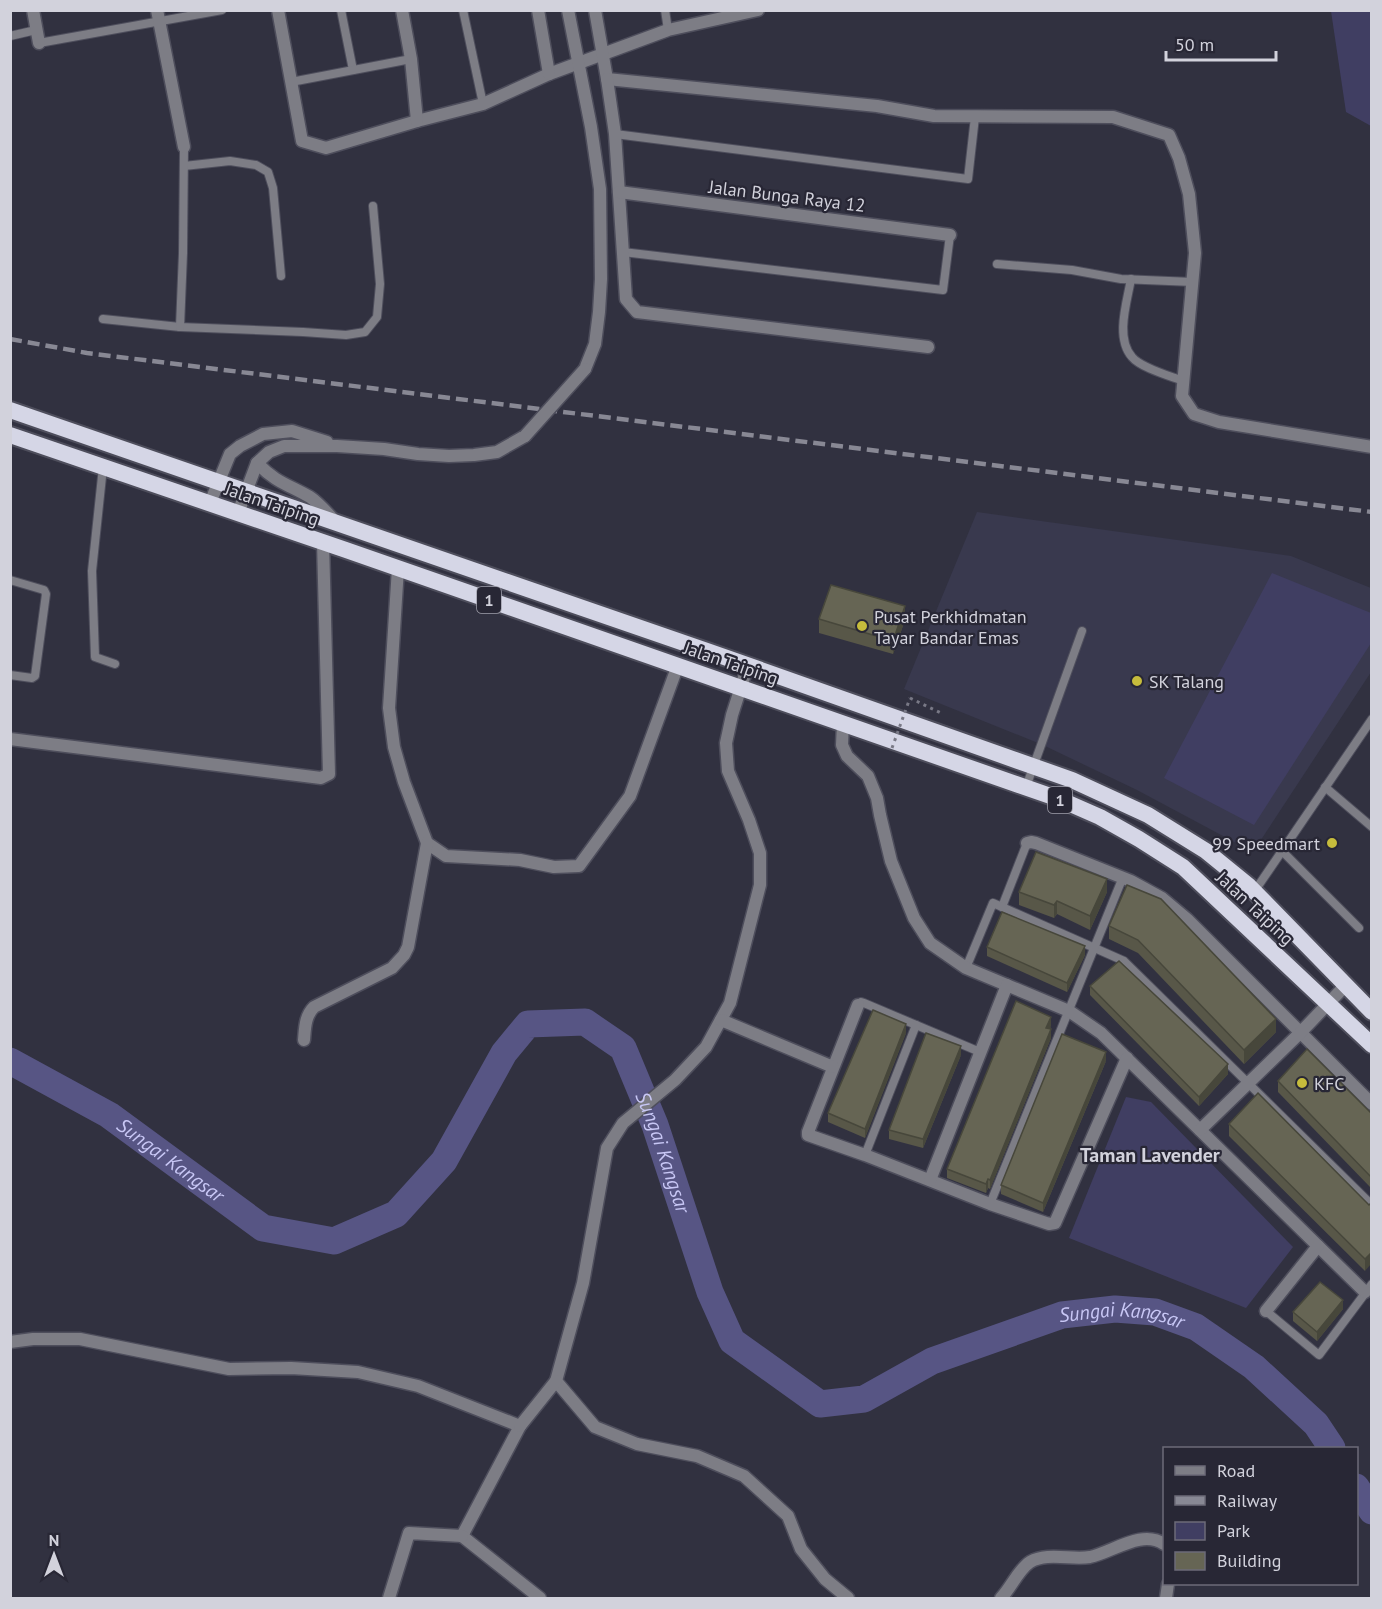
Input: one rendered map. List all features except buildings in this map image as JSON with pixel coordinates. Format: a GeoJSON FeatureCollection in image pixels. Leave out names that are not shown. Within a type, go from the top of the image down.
{"type":"FeatureCollection","features":[{"type":"Feature","properties":{"kind":"highway","name":"Jalan Taiping"},"geometry":{"type":"LineString","coordinates":[[10,410],[748,665],[1072,780],[1148,815],[1206,851],[1254,892],[1371,1012]]}},
{"type":"Feature","properties":{"kind":"highway","name":"Jalan Taiping"},"geometry":{"type":"LineString","coordinates":[[10,435],[1059,799],[1139,838],[1183,867],[1371,1045]]}},
{"type":"Feature","properties":{"kind":"street"},"geometry":{"type":"LineString","coordinates":[[33,10],[39,44]]}},
{"type":"Feature","properties":{"kind":"street"},"geometry":{"type":"LineString","coordinates":[[278,10],[302,141],[326,148],[483,104],[549,74],[668,30],[731,13],[758,10]]}},
{"type":"Feature","properties":{"kind":"street"},"geometry":{"type":"LineString","coordinates":[[402,10],[411,59],[417,121]]}},
{"type":"Feature","properties":{"kind":"street"},"geometry":{"type":"LineString","coordinates":[[538,10],[549,74]]}},
{"type":"Feature","properties":{"kind":"street"},"geometry":{"type":"LineString","coordinates":[[238,513],[257,464],[269,452],[284,446],[337,446],[449,456],[497,452],[525,436],[585,369],[595,344],[602,279],[600,189],[591,127],[568,10]]}},
{"type":"Feature","properties":{"kind":"street"},"geometry":{"type":"LineString","coordinates":[[595,10],[615,134],[626,299],[637,312],[928,347]]}},
{"type":"Feature","properties":{"kind":"street"},"geometry":{"type":"LineString","coordinates":[[159,17],[184,147]]}},
{"type":"Feature","properties":{"kind":"street"},"geometry":{"type":"LineString","coordinates":[[607,79],[877,106],[934,116],[1113,117],[1169,135],[1190,194],[1195,253],[1182,396],[1194,414],[1219,422],[1371,447]]}},
{"type":"Feature","properties":{"kind":"street","name":"Jalan Bunga Raya 12"},"geometry":{"type":"LineString","coordinates":[[620,192],[950,235]]}},
{"type":"Feature","properties":{"kind":"street"},"geometry":{"type":"LineString","coordinates":[[210,503],[230,454],[263,434],[292,431],[337,446]]}},
{"type":"Feature","properties":{"kind":"street"},"geometry":{"type":"LineString","coordinates":[[257,464],[280,483],[312,498],[337,522]]}},
{"type":"Feature","properties":{"kind":"street"},"geometry":{"type":"LineString","coordinates":[[10,739],[321,778],[329,774],[323,542]]}},
{"type":"Feature","properties":{"kind":"street"},"geometry":{"type":"LineString","coordinates":[[304,1040],[306,1020],[314,1007],[392,968],[408,947],[427,843],[396,756],[389,708],[398,568]]}},
{"type":"Feature","properties":{"kind":"street"},"geometry":{"type":"LineString","coordinates":[[427,843],[446,856],[520,860],[554,867],[579,866],[630,796],[678,665]]}},
{"type":"Feature","properties":{"kind":"street"},"geometry":{"type":"LineString","coordinates":[[462,1536],[520,1426],[556,1381],[583,1282],[607,1148],[623,1123],[675,1080],[706,1047],[730,1003],[760,885],[760,853],[728,771],[726,743],[732,715],[748,665]]}},
{"type":"Feature","properties":{"kind":"street"},"geometry":{"type":"LineString","coordinates":[[843,723],[842,745],[847,756],[868,777],[877,798],[891,861],[914,918],[930,943],[966,968],[1069,1011],[1101,1033],[1318,1246],[1368,1288]]}},
{"type":"Feature","properties":{"kind":"street"},"geometry":{"type":"LineString","coordinates":[[1027,843],[1036,843],[1123,877],[1162,898],[1187,919],[1371,1104]]}},
{"type":"Feature","properties":{"kind":"street"},"geometry":{"type":"LineString","coordinates":[[930,1180],[1007,985]]}},
{"type":"Feature","properties":{"kind":"street"},"geometry":{"type":"LineString","coordinates":[[1200,1130],[1345,986]]}},
{"type":"Feature","properties":{"kind":"street"},"geometry":{"type":"LineString","coordinates":[[858,1005],[808,1135],[1044,1223],[1055,1223],[1127,1059]]}},
{"type":"Feature","properties":{"kind":"street"},"geometry":{"type":"LineString","coordinates":[[721,1020],[833,1067]]}},
{"type":"Feature","properties":{"kind":"street"},"geometry":{"type":"LineString","coordinates":[[1266,1311],[1318,1246]]}},
{"type":"Feature","properties":{"kind":"street"},"geometry":{"type":"LineString","coordinates":[[10,1342],[33,1339],[80,1339],[229,1369],[291,1368],[358,1372],[418,1386],[520,1426]]}},
{"type":"Feature","properties":{"kind":"street"},"geometry":{"type":"LineString","coordinates":[[556,1381],[595,1426],[636,1444],[697,1456],[744,1476],[788,1516],[801,1549],[825,1579],[848,1599]]}},
{"type":"Feature","properties":{"kind":"street"},"geometry":{"type":"LineString","coordinates":[[389,1599],[409,1533],[462,1536],[540,1599]]}},
{"type":"Feature","properties":{"kind":"street"},"geometry":{"type":"LineString","coordinates":[[1001,1599],[1021,1571],[1036,1559],[1088,1557],[1132,1541],[1146,1539],[1158,1539],[1163,1543]]}},
{"type":"Feature","properties":{"kind":"lane"},"geometry":{"type":"LineString","coordinates":[[39,44],[159,17],[222,10]]}},
{"type":"Feature","properties":{"kind":"lane"},"geometry":{"type":"LineString","coordinates":[[341,10],[353,70]]}},
{"type":"Feature","properties":{"kind":"lane"},"geometry":{"type":"LineString","coordinates":[[463,10],[483,104]]}},
{"type":"Feature","properties":{"kind":"lane"},"geometry":{"type":"LineString","coordinates":[[664,10],[668,30]]}},
{"type":"Feature","properties":{"kind":"lane"},"geometry":{"type":"LineString","coordinates":[[10,36],[36,30]]}},
{"type":"Feature","properties":{"kind":"lane"},"geometry":{"type":"LineString","coordinates":[[291,82],[411,59]]}},
{"type":"Feature","properties":{"kind":"lane"},"geometry":{"type":"LineString","coordinates":[[615,134],[968,178],[975,117]]}},
{"type":"Feature","properties":{"kind":"lane"},"geometry":{"type":"LineString","coordinates":[[180,327],[184,147]]}},
{"type":"Feature","properties":{"kind":"lane"},"geometry":{"type":"LineString","coordinates":[[184,166],[230,161],[256,165],[268,172],[273,188],[281,276]]}},
{"type":"Feature","properties":{"kind":"lane"},"geometry":{"type":"LineString","coordinates":[[103,319],[180,327],[346,335],[365,332],[377,317],[380,284],[373,206]]}},
{"type":"Feature","properties":{"kind":"lane"},"geometry":{"type":"LineString","coordinates":[[623,252],[943,290],[950,235]]}},
{"type":"Feature","properties":{"kind":"lane"},"geometry":{"type":"LineString","coordinates":[[997,264],[1072,270],[1131,279],[1193,282]]}},
{"type":"Feature","properties":{"kind":"lane"},"geometry":{"type":"LineString","coordinates":[[1131,279],[1122,333],[1125,346],[1132,358],[1154,370],[1183,381]]}},
{"type":"Feature","properties":{"kind":"lane"},"geometry":{"type":"LineString","coordinates":[[103,467],[92,571],[95,657],[115,664]]}},
{"type":"Feature","properties":{"kind":"lane"},"geometry":{"type":"LineString","coordinates":[[10,580],[44,590],[46,594],[35,676],[32,678],[10,675]]}},
{"type":"Feature","properties":{"kind":"lane"},"geometry":{"type":"LineString","coordinates":[[1026,787],[1082,631]]}},
{"type":"Feature","properties":{"kind":"lane"},"geometry":{"type":"LineString","coordinates":[[1254,892],[1371,719]]}},
{"type":"Feature","properties":{"kind":"lane"},"geometry":{"type":"LineString","coordinates":[[1325,787],[1371,827]]}},
{"type":"Feature","properties":{"kind":"lane"},"geometry":{"type":"LineString","coordinates":[[1002,907],[1027,843]]}},
{"type":"Feature","properties":{"kind":"lane"},"geometry":{"type":"LineString","coordinates":[[1282,851],[1359,928]]}},
{"type":"Feature","properties":{"kind":"lane"},"geometry":{"type":"LineString","coordinates":[[990,1204],[1123,877]]}},
{"type":"Feature","properties":{"kind":"lane"},"geometry":{"type":"LineString","coordinates":[[966,968],[993,903],[1124,961],[1371,1204]]}},
{"type":"Feature","properties":{"kind":"lane"},"geometry":{"type":"LineString","coordinates":[[858,1005],[861,1002],[864,1003],[980,1052]]}},
{"type":"Feature","properties":{"kind":"lane"},"geometry":{"type":"LineString","coordinates":[[865,1155],[916,1025]]}},
{"type":"Feature","properties":{"kind":"lane"},"geometry":{"type":"LineString","coordinates":[[1266,1311],[1319,1354],[1368,1288]]}},
{"type":"Feature","properties":{"kind":"path"},"geometry":{"type":"LineString","coordinates":[[892,748],[910,698],[941,713]]}},
{"type":"Feature","properties":{"kind":"shaded area","name":"SK Talang"},"geometry":{"type":"Polygon","coordinates":[[[977,512],[1291,556],[1371,588],[1371,672],[1253,852],[1137,790],[1043,745],[904,689],[977,512]]]}},
{"type":"Feature","properties":{"kind":"green space"},"geometry":{"type":"Polygon","coordinates":[[[1331,11],[1371,11],[1371,126],[1346,112],[1331,11]]]}},
{"type":"Feature","properties":{"kind":"green space"},"geometry":{"type":"Polygon","coordinates":[[[1272,573],[1371,613],[1371,643],[1254,825],[1164,778],[1272,573]]]}},
{"type":"Feature","properties":{"kind":"green space"},"geometry":{"type":"Polygon","coordinates":[[[1126,1097],[1151,1102],[1293,1247],[1246,1308],[1069,1238],[1126,1097]]]}},
{"type":"Feature","properties":{"kind":"waterway","name":"Sungai Kangsar"},"geometry":{"type":"LineString","coordinates":[[10,1061],[109,1115],[263,1228],[334,1241],[396,1214],[444,1161],[504,1053],[528,1024],[585,1022],[623,1048],[655,1125],[710,1292],[732,1341],[820,1404],[864,1399],[932,1361],[1062,1315],[1115,1309],[1155,1312],[1196,1327],[1254,1367],[1316,1424],[1331,1447]]}},
{"type":"Feature","properties":{"kind":"waterway","name":"Sungai Kangsar"},"geometry":{"type":"LineString","coordinates":[[1358,1490],[1372,1511]]}},
{"type":"Feature","properties":{"kind":"railway"},"geometry":{"type":"LineString","coordinates":[[10,339],[87,353],[1372,512]]}},
{"type":"Feature","properties":{"kind":"place","name":"Pusat Perkhidmatan Tayar Bandar Emas"},"geometry":{"type":"Point","coordinates":[862,626]}},
{"type":"Feature","properties":{"kind":"place","name":"SK Talang"},"geometry":{"type":"Point","coordinates":[1137,681]}},
{"type":"Feature","properties":{"kind":"place","name":"99 Speedmart"},"geometry":{"type":"Point","coordinates":[1332,843]}},
{"type":"Feature","properties":{"kind":"place","name":"KFC"},"geometry":{"type":"Point","coordinates":[1302,1083]}},
{"type":"Feature","properties":{"kind":"district","name":"Taman Lavender"},"geometry":{"type":"Point","coordinates":[1150,1155]}}]}
